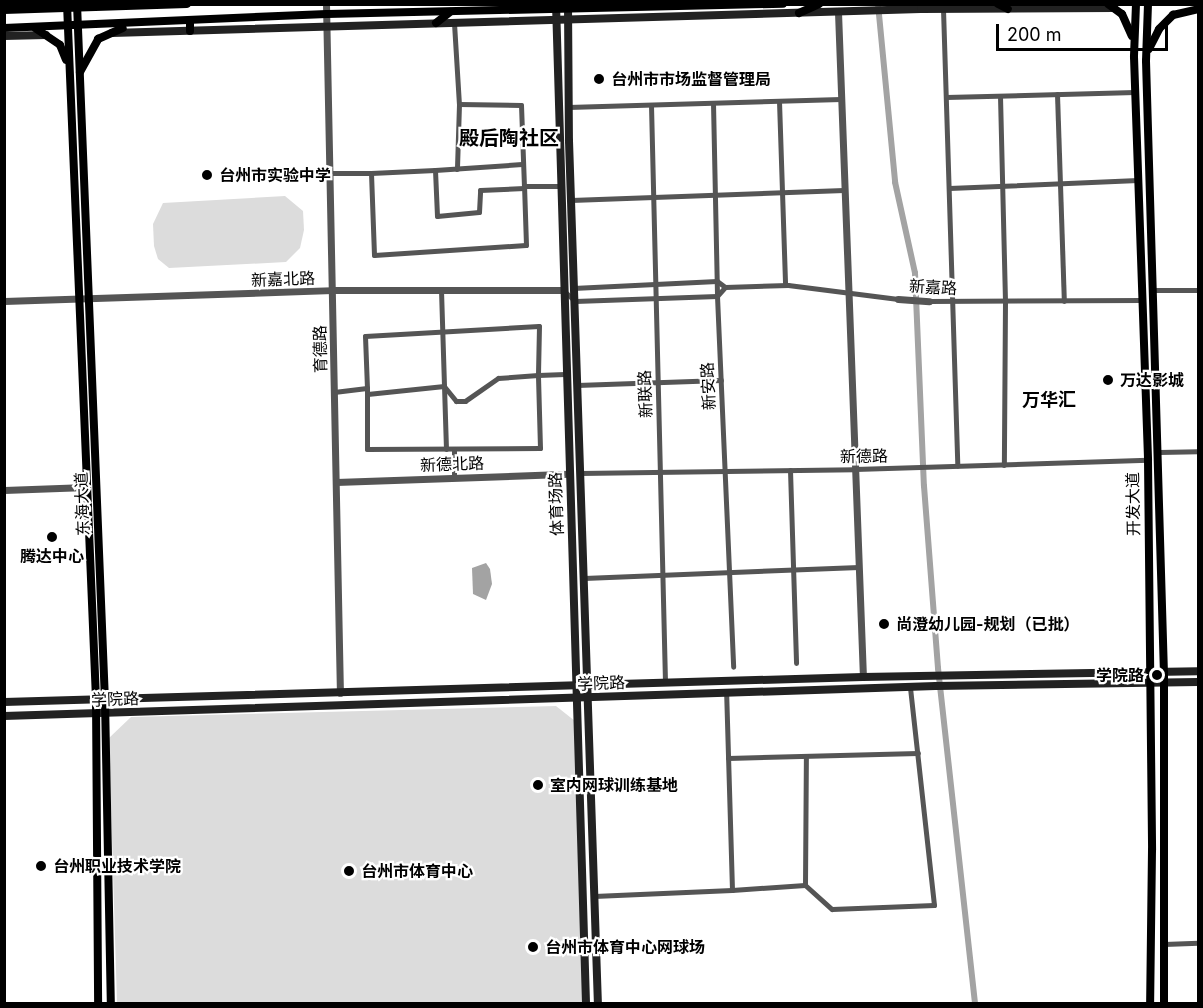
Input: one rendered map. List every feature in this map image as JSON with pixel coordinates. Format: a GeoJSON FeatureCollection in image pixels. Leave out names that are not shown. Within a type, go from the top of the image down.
{"type":"FeatureCollection","features":[{"type":"Feature","properties":{"kind":"main road"},"geometry":{"type":"LineString","coordinates":[[18,9],[30,4]]}},
{"type":"Feature","properties":{"kind":"main road"},"geometry":{"type":"LineString","coordinates":[[4,10],[187,4]]}},
{"type":"Feature","properties":{"kind":"main road"},"geometry":{"type":"LineString","coordinates":[[4,28],[556,7],[783,4]]}},
{"type":"Feature","properties":{"kind":"main road"},"geometry":{"type":"LineString","coordinates":[[800,13],[819,4]]}},
{"type":"Feature","properties":{"kind":"main road"},"geometry":{"type":"LineString","coordinates":[[998,4],[1008,9]]}},
{"type":"Feature","properties":{"kind":"main road","name":"开发大道"},"geometry":{"type":"LineString","coordinates":[[1136,4],[1134,57],[1148,460],[1150,1004]]}},
{"type":"Feature","properties":{"kind":"main road","name":"开发大道"},"geometry":{"type":"LineString","coordinates":[[1148,4],[1146,62],[1164,673],[1164,1004]]}},
{"type":"Feature","properties":{"kind":"main road","name":"东海大道"},"geometry":{"type":"LineString","coordinates":[[72,6],[69,71],[83,300],[100,700]]}},
{"type":"Feature","properties":{"kind":"main road"},"geometry":{"type":"LineString","coordinates":[[108,33],[895,10],[1111,6],[1122,14],[1132,35],[1134,57]]}},
{"type":"Feature","properties":{"kind":"main road"},"geometry":{"type":"LineString","coordinates":[[1146,62],[1152,40],[1159,29],[1173,15],[1198,6]]}},
{"type":"Feature","properties":{"kind":"main road","name":"体育场路"},"geometry":{"type":"LineString","coordinates":[[556,7],[574,686],[586,1004]]}},
{"type":"Feature","properties":{"kind":"main road"},"geometry":{"type":"LineString","coordinates":[[568,7],[566,20],[568,107],[598,1004]]}},
{"type":"Feature","properties":{"kind":"main road"},"geometry":{"type":"LineString","coordinates":[[687,7],[697,17]]}},
{"type":"Feature","properties":{"kind":"main road"},"geometry":{"type":"LineString","coordinates":[[436,23],[450,12]]}},
{"type":"Feature","properties":{"kind":"main road"},"geometry":{"type":"LineString","coordinates":[[190,21],[190,31]]}},
{"type":"Feature","properties":{"kind":"main road"},"geometry":{"type":"LineString","coordinates":[[79,75],[98,39],[108,33],[137,24]]}},
{"type":"Feature","properties":{"kind":"main road","name":"东海大道"},"geometry":{"type":"LineString","coordinates":[[72,27],[79,75],[87,487],[101,713],[111,1004]]}},
{"type":"Feature","properties":{"kind":"main road"},"geometry":{"type":"LineString","coordinates":[[34,28],[60,45],[69,71]]}},
{"type":"Feature","properties":{"kind":"main road"},"geometry":{"type":"LineString","coordinates":[[4,36],[46,35]]}},
{"type":"Feature","properties":{"kind":"main road","name":"学院路"},"geometry":{"type":"LineString","coordinates":[[4,702],[863,677],[1198,671]]}},
{"type":"Feature","properties":{"kind":"main road","name":"学院路"},"geometry":{"type":"LineString","coordinates":[[4,716],[910,686],[1198,682]]}},
{"type":"Feature","properties":{"kind":"main road","name":"东海大道"},"geometry":{"type":"LineString","coordinates":[[98,1004],[101,713]]}},
{"type":"Feature","properties":{"kind":"street","name":"育德路"},"geometry":{"type":"LineString","coordinates":[[326,4],[340,693]]}},
{"type":"Feature","properties":{"kind":"street"},"geometry":{"type":"LineString","coordinates":[[943,9],[954,302],[957,466]]}},
{"type":"Feature","properties":{"kind":"street"},"geometry":{"type":"LineString","coordinates":[[838,12],[863,677]]}},
{"type":"Feature","properties":{"kind":"street"},"geometry":{"type":"LineString","coordinates":[[454,23],[459,104],[457,169]]}},
{"type":"Feature","properties":{"kind":"street"},"geometry":{"type":"LineString","coordinates":[[946,97],[1135,92]]}},
{"type":"Feature","properties":{"kind":"street"},"geometry":{"type":"LineString","coordinates":[[1057,94],[1064,301]]}},
{"type":"Feature","properties":{"kind":"street"},"geometry":{"type":"LineString","coordinates":[[1000,96],[1005,302],[1004,465]]}},
{"type":"Feature","properties":{"kind":"street"},"geometry":{"type":"LineString","coordinates":[[568,107],[841,99]]}},
{"type":"Feature","properties":{"kind":"street"},"geometry":{"type":"LineString","coordinates":[[779,101],[784,285]]}},
{"type":"Feature","properties":{"kind":"street","name":"新安路"},"geometry":{"type":"LineString","coordinates":[[713,103],[717,296],[733,667]]}},
{"type":"Feature","properties":{"kind":"street"},"geometry":{"type":"LineString","coordinates":[[371,173],[374,255],[526,245],[521,105],[459,104]]}},
{"type":"Feature","properties":{"kind":"street","name":"新联路"},"geometry":{"type":"LineString","coordinates":[[651,105],[665,683]]}},
{"type":"Feature","properties":{"kind":"street"},"geometry":{"type":"LineString","coordinates":[[330,173],[457,169],[522,164]]}},
{"type":"Feature","properties":{"kind":"street"},"geometry":{"type":"LineString","coordinates":[[435,170],[436,216],[479,212],[480,190],[560,186]]}},
{"type":"Feature","properties":{"kind":"street"},"geometry":{"type":"LineString","coordinates":[[949,188],[1138,180]]}},
{"type":"Feature","properties":{"kind":"street"},"geometry":{"type":"LineString","coordinates":[[571,201],[844,190]]}},
{"type":"Feature","properties":{"kind":"street"},"geometry":{"type":"LineString","coordinates":[[717,281],[725,287],[717,296],[575,301],[563,290],[574,287],[717,281]]}},
{"type":"Feature","properties":{"kind":"street","name":"新嘉路"},"geometry":{"type":"LineString","coordinates":[[725,287],[784,285],[898,299],[954,302],[1142,300]]}},
{"type":"Feature","properties":{"kind":"street","name":"新嘉北路"},"geometry":{"type":"LineString","coordinates":[[4,301],[332,290],[563,290]]}},
{"type":"Feature","properties":{"kind":"street"},"geometry":{"type":"LineString","coordinates":[[441,290],[446,449]]}},
{"type":"Feature","properties":{"kind":"street"},"geometry":{"type":"LineString","coordinates":[[1153,290],[1198,290]]}},
{"type":"Feature","properties":{"kind":"street"},"geometry":{"type":"LineString","coordinates":[[539,326],[538,375],[540,448],[367,449],[366,336],[539,326]]}},
{"type":"Feature","properties":{"kind":"street"},"geometry":{"type":"LineString","coordinates":[[444,386],[456,400],[465,401],[498,378],[566,374]]}},
{"type":"Feature","properties":{"kind":"street"},"geometry":{"type":"LineString","coordinates":[[578,385],[722,380]]}},
{"type":"Feature","properties":{"kind":"street"},"geometry":{"type":"LineString","coordinates":[[334,392],[444,386]]}},
{"type":"Feature","properties":{"kind":"street"},"geometry":{"type":"LineString","coordinates":[[454,449],[454,478]]}},
{"type":"Feature","properties":{"kind":"street"},"geometry":{"type":"LineString","coordinates":[[1159,452],[1198,451]]}},
{"type":"Feature","properties":{"kind":"street","name":"新德路"},"geometry":{"type":"LineString","coordinates":[[580,473],[855,470],[1148,460]]}},
{"type":"Feature","properties":{"kind":"street"},"geometry":{"type":"LineString","coordinates":[[790,470],[796,663]]}},
{"type":"Feature","properties":{"kind":"street","name":"新德北路"},"geometry":{"type":"LineString","coordinates":[[336,482],[569,474]]}},
{"type":"Feature","properties":{"kind":"street"},"geometry":{"type":"LineString","coordinates":[[4,490],[87,487]]}},
{"type":"Feature","properties":{"kind":"street"},"geometry":{"type":"LineString","coordinates":[[584,578],[859,567]]}},
{"type":"Feature","properties":{"kind":"street"},"geometry":{"type":"LineString","coordinates":[[594,896],[805,885],[831,909],[934,905],[910,686]]}},
{"type":"Feature","properties":{"kind":"street"},"geometry":{"type":"LineString","coordinates":[[726,692],[732,890]]}},
{"type":"Feature","properties":{"kind":"street"},"geometry":{"type":"LineString","coordinates":[[728,758],[918,753]]}},
{"type":"Feature","properties":{"kind":"street"},"geometry":{"type":"LineString","coordinates":[[805,885],[806,756]]}},
{"type":"Feature","properties":{"kind":"street"},"geometry":{"type":"LineString","coordinates":[[1164,944],[1198,943]]}},
{"type":"Feature","properties":{"kind":"shaded area"},"geometry":{"type":"Polygon","coordinates":[[[285,196],[303,211],[304,230],[300,248],[286,262],[169,268],[158,259],[154,246],[153,224],[163,203],[285,196]]]}},
{"type":"Feature","properties":{"kind":"shaded area"},"geometry":{"type":"Polygon","coordinates":[[[486,563],[490,569],[492,584],[486,600],[473,594],[472,568],[486,563]]]}},
{"type":"Feature","properties":{"kind":"shaded area","name":"台州市体育中心"},"geometry":{"type":"Polygon","coordinates":[[[556,706],[580,725],[587,1003],[117,1003],[109,738],[131,717],[556,706]]]}},
{"type":"Feature","properties":{"kind":"waterway"},"geometry":{"type":"LineString","coordinates":[[878,4],[895,182],[915,273],[924,486],[938,668],[975,1004]]}},
{"type":"Feature","properties":{"kind":"place","name":"台州市市场监督管理局"},"geometry":{"type":"Point","coordinates":[599,79]}},
{"type":"Feature","properties":{"kind":"place","name":"台州市实验中学"},"geometry":{"type":"Point","coordinates":[207,175]}},
{"type":"Feature","properties":{"kind":"place","name":"万达影城"},"geometry":{"type":"Point","coordinates":[1108,380]}},
{"type":"Feature","properties":{"kind":"place","name":"腾达中心"},"geometry":{"type":"Point","coordinates":[52,537]}},
{"type":"Feature","properties":{"kind":"place","name":"尚澄幼儿园-规划（已批）"},"geometry":{"type":"Point","coordinates":[884,624]}},
{"type":"Feature","properties":{"kind":"place","name":"学院路"},"geometry":{"type":"Point","coordinates":[1157,675]}},
{"type":"Feature","properties":{"kind":"place","name":"室内网球训练基地"},"geometry":{"type":"Point","coordinates":[538,785]}},
{"type":"Feature","properties":{"kind":"place","name":"台州职业技术学院"},"geometry":{"type":"Point","coordinates":[41,866]}},
{"type":"Feature","properties":{"kind":"place","name":"台州市体育中心"},"geometry":{"type":"Point","coordinates":[349,871]}},
{"type":"Feature","properties":{"kind":"place","name":"台州市体育中心网球场"},"geometry":{"type":"Point","coordinates":[533,947]}},
{"type":"Feature","properties":{"kind":"district","name":"殿后陶社区"},"geometry":{"type":"Point","coordinates":[509,138]}},
{"type":"Feature","properties":{"kind":"district","name":"万华汇"},"geometry":{"type":"Point","coordinates":[1049,400]}}]}
